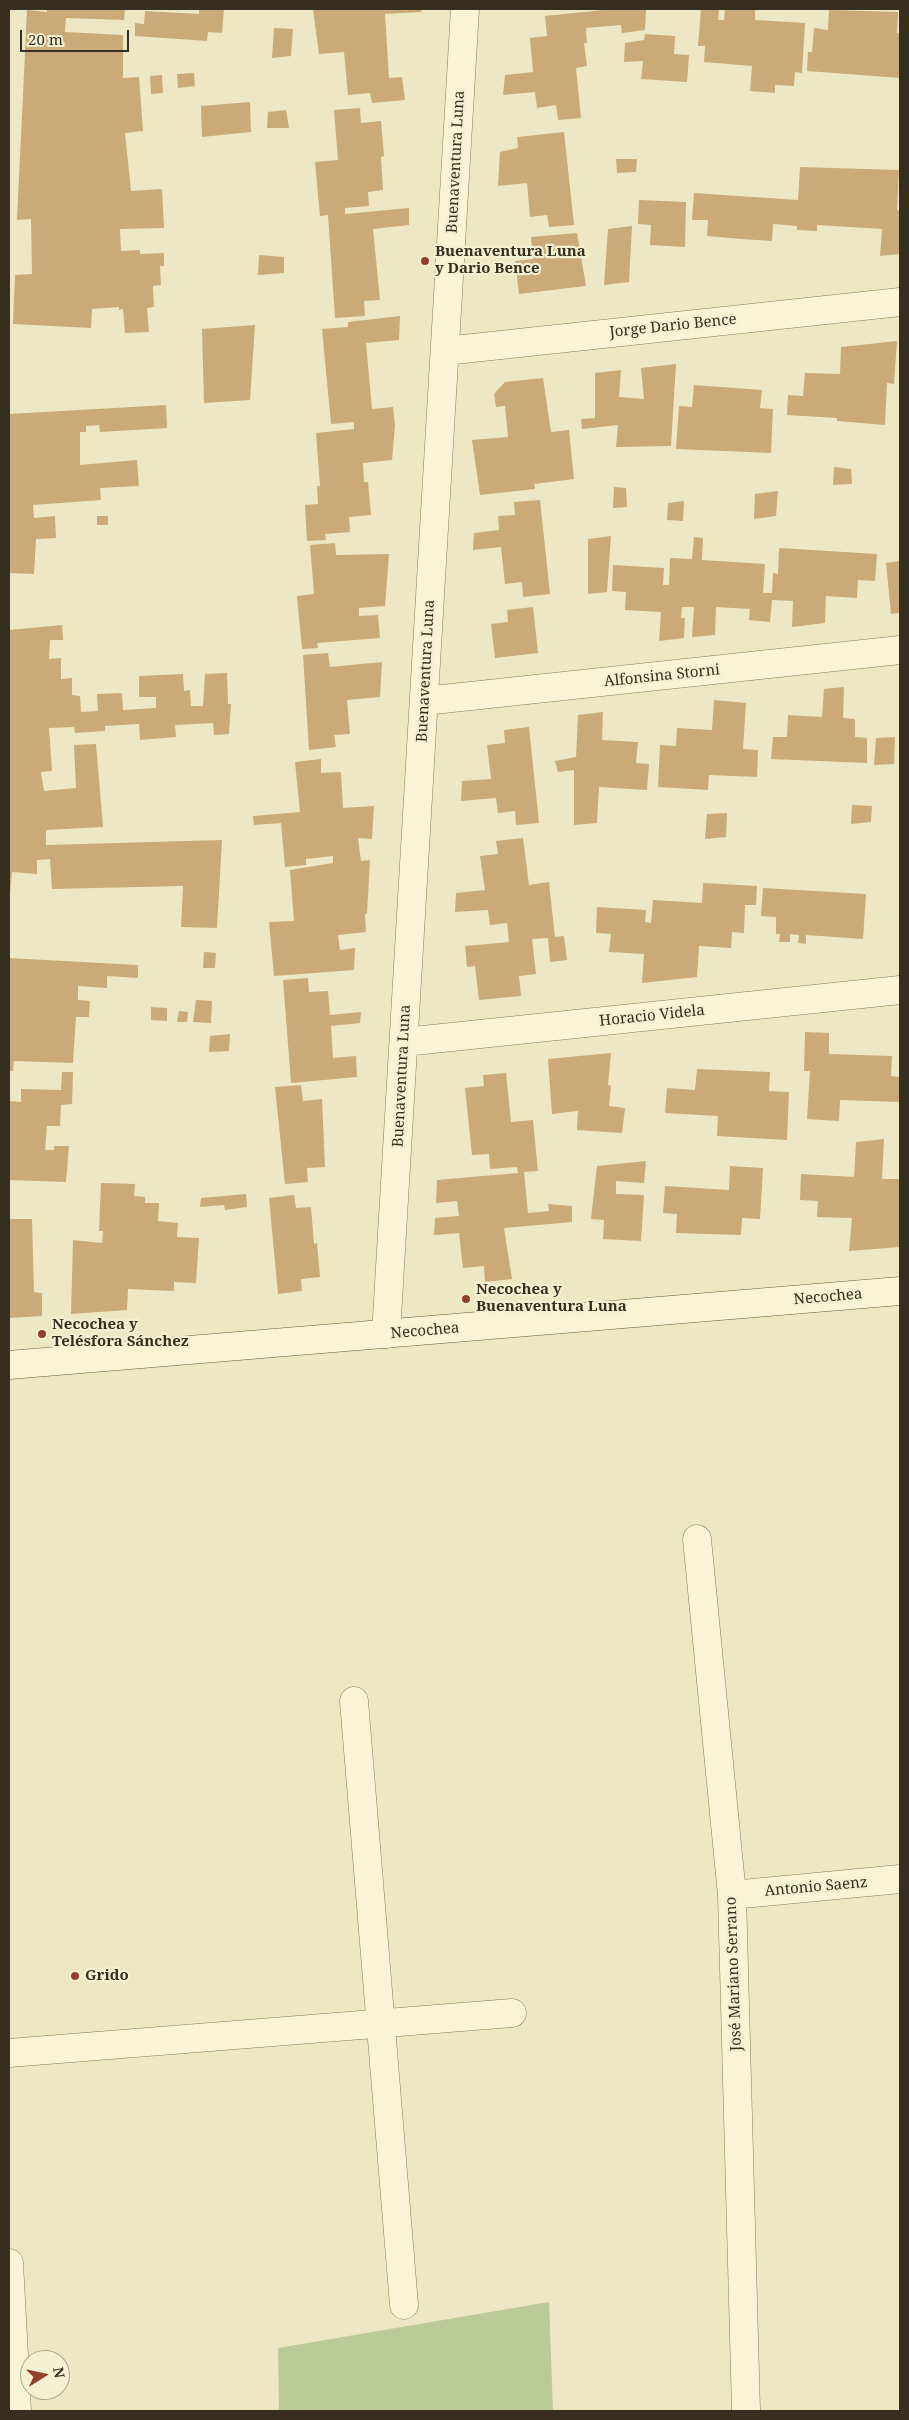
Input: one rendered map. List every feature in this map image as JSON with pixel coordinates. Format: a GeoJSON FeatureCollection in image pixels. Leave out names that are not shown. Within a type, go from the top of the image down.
{"type":"FeatureCollection","features":[{"type":"Feature","properties":{"kind":"street","name":"Buenaventura Luna"},"geometry":{"type":"LineString","coordinates":[[386,1334],[465,9]]}},
{"type":"Feature","properties":{"kind":"street","name":"Jorge Dario Bence"},"geometry":{"type":"LineString","coordinates":[[445,351],[900,302]]}},
{"type":"Feature","properties":{"kind":"street","name":"Alfonsina Storni"},"geometry":{"type":"LineString","coordinates":[[424,701],[900,650]]}},
{"type":"Feature","properties":{"kind":"street","name":"Horacio Videla"},"geometry":{"type":"LineString","coordinates":[[404,1042],[900,990]]}},
{"type":"Feature","properties":{"kind":"street","name":"Necochea"},"geometry":{"type":"LineString","coordinates":[[9,1365],[900,1291]]}},
{"type":"Feature","properties":{"kind":"street","name":"José Mariano Serrano"},"geometry":{"type":"LineString","coordinates":[[697,1539],[732,1894],[746,2411]]}},
{"type":"Feature","properties":{"kind":"street"},"geometry":{"type":"LineString","coordinates":[[354,1701],[404,2305]]}},
{"type":"Feature","properties":{"kind":"street","name":"Antonio Saenz"},"geometry":{"type":"LineString","coordinates":[[732,1894],[900,1879]]}},
{"type":"Feature","properties":{"kind":"street"},"geometry":{"type":"LineString","coordinates":[[9,2053],[512,2014]]}},
{"type":"Feature","properties":{"kind":"street"},"geometry":{"type":"LineString","coordinates":[[9,2263],[14,2395]]}},
{"type":"Feature","properties":{"kind":"green space"},"geometry":{"type":"Polygon","coordinates":[[[549,2302],[553,2411],[279,2411],[278,2348],[549,2302]]]}},
{"type":"Feature","properties":{"kind":"building"},"geometry":{"type":"Polygon","coordinates":[[[47,9],[125,9],[124,20],[66,18],[65,32],[123,35],[123,78],[139,77],[143,131],[125,133],[131,191],[162,189],[164,228],[120,229],[121,251],[140,250],[140,254],[164,253],[164,266],[160,266],[161,285],[153,286],[154,307],[147,308],[149,332],[125,333],[123,309],[119,310],[119,307],[92,309],[91,328],[13,324],[15,275],[32,274],[31,219],[17,220],[27,10],[47,12],[47,9]]]}},
{"type":"Feature","properties":{"kind":"building"},"geometry":{"type":"Polygon","coordinates":[[[199,9],[224,9],[222,33],[208,32],[207,41],[135,36],[135,23],[144,24],[145,11],[199,14],[199,9]]]}},
{"type":"Feature","properties":{"kind":"building"},"geometry":{"type":"Polygon","coordinates":[[[313,9],[422,9],[421,12],[385,14],[389,78],[402,77],[405,100],[372,103],[370,93],[348,95],[344,52],[319,54],[313,9]]]}},
{"type":"Feature","properties":{"kind":"building"},"geometry":{"type":"Polygon","coordinates":[[[613,9],[646,9],[645,30],[622,33],[621,25],[586,28],[587,43],[584,43],[587,66],[576,68],[581,118],[558,120],[556,105],[537,108],[535,92],[503,95],[505,75],[533,72],[530,38],[547,36],[545,16],[613,9]]]}},
{"type":"Feature","properties":{"kind":"building"},"geometry":{"type":"Polygon","coordinates":[[[701,9],[719,9],[718,20],[724,20],[725,9],[755,9],[755,20],[805,23],[802,73],[795,72],[794,86],[775,85],[775,93],[750,91],[752,66],[704,62],[705,46],[698,46],[701,9]]]}},
{"type":"Feature","properties":{"kind":"building"},"geometry":{"type":"Polygon","coordinates":[[[829,10],[898,12],[897,33],[900,33],[900,78],[807,71],[808,52],[812,52],[814,28],[828,30],[829,10]]]}},
{"type":"Feature","properties":{"kind":"building"},"geometry":{"type":"Polygon","coordinates":[[[274,28],[293,29],[291,56],[272,58],[274,28]]]}},
{"type":"Feature","properties":{"kind":"building"},"geometry":{"type":"Polygon","coordinates":[[[645,34],[675,36],[674,54],[689,55],[687,82],[641,79],[643,61],[624,62],[625,43],[644,40],[645,34]]]}},
{"type":"Feature","properties":{"kind":"building"},"geometry":{"type":"Polygon","coordinates":[[[194,73],[195,86],[178,88],[177,74],[194,73]]]}},
{"type":"Feature","properties":{"kind":"building"},"geometry":{"type":"Polygon","coordinates":[[[162,75],[163,93],[151,94],[150,76],[162,75]]]}},
{"type":"Feature","properties":{"kind":"building"},"geometry":{"type":"Polygon","coordinates":[[[250,102],[251,132],[202,137],[201,106],[250,102]]]}},
{"type":"Feature","properties":{"kind":"building"},"geometry":{"type":"Polygon","coordinates":[[[360,108],[361,123],[381,121],[384,156],[381,157],[383,190],[368,192],[369,206],[345,208],[345,214],[409,208],[409,225],[373,229],[380,300],[364,301],[365,316],[335,318],[328,215],[320,216],[315,162],[338,160],[334,110],[360,108]]]}},
{"type":"Feature","properties":{"kind":"building"},"geometry":{"type":"Polygon","coordinates":[[[286,110],[289,128],[267,128],[268,112],[286,110]]]}},
{"type":"Feature","properties":{"kind":"building"},"geometry":{"type":"Polygon","coordinates":[[[564,132],[574,225],[549,227],[547,215],[530,217],[527,183],[498,186],[500,152],[518,148],[517,137],[564,132]]]}},
{"type":"Feature","properties":{"kind":"building"},"geometry":{"type":"Polygon","coordinates":[[[616,159],[637,159],[636,172],[617,173],[616,159]]]}},
{"type":"Feature","properties":{"kind":"building"},"geometry":{"type":"Polygon","coordinates":[[[800,167],[899,170],[897,210],[900,211],[900,254],[880,256],[882,229],[817,225],[817,231],[797,230],[797,226],[773,224],[772,241],[707,236],[708,220],[692,220],[694,193],[798,200],[800,167]]]}},
{"type":"Feature","properties":{"kind":"building"},"geometry":{"type":"Polygon","coordinates":[[[639,200],[686,202],[685,247],[650,245],[651,225],[638,224],[639,200]]]}},
{"type":"Feature","properties":{"kind":"building"},"geometry":{"type":"Polygon","coordinates":[[[632,226],[629,282],[604,285],[608,229],[632,226]]]}},
{"type":"Feature","properties":{"kind":"building"},"geometry":{"type":"Polygon","coordinates":[[[577,233],[586,286],[519,294],[515,261],[533,259],[531,237],[577,233]]]}},
{"type":"Feature","properties":{"kind":"building"},"geometry":{"type":"Polygon","coordinates":[[[259,255],[284,257],[284,273],[258,275],[259,255]]]}},
{"type":"Feature","properties":{"kind":"building"},"geometry":{"type":"Polygon","coordinates":[[[400,316],[399,340],[366,343],[372,409],[393,407],[395,426],[392,460],[363,463],[364,482],[368,482],[371,515],[349,517],[350,532],[325,534],[326,540],[307,541],[305,505],[318,504],[317,486],[320,486],[316,433],[354,429],[354,422],[331,424],[322,329],[348,327],[348,322],[400,316]]]}},
{"type":"Feature","properties":{"kind":"building"},"geometry":{"type":"Polygon","coordinates":[[[255,325],[250,400],[204,403],[202,329],[255,325]]]}},
{"type":"Feature","properties":{"kind":"building"},"geometry":{"type":"Polygon","coordinates":[[[897,341],[894,384],[887,383],[885,425],[837,421],[837,418],[787,415],[788,395],[803,396],[805,373],[840,374],[841,347],[897,341]]]}},
{"type":"Feature","properties":{"kind":"building"},"geometry":{"type":"Polygon","coordinates":[[[676,364],[671,446],[616,447],[618,425],[582,429],[581,419],[595,418],[595,373],[621,370],[619,397],[644,399],[641,368],[676,364]]]}},
{"type":"Feature","properties":{"kind":"building"},"geometry":{"type":"Polygon","coordinates":[[[543,378],[551,432],[569,430],[574,479],[534,484],[535,489],[480,495],[472,440],[508,437],[505,406],[496,407],[494,394],[505,382],[543,378]]]}},
{"type":"Feature","properties":{"kind":"building"},"geometry":{"type":"Polygon","coordinates":[[[694,385],[762,390],[760,408],[773,409],[771,453],[676,449],[679,406],[692,407],[694,385]]]}},
{"type":"Feature","properties":{"kind":"building"},"geometry":{"type":"Polygon","coordinates":[[[166,405],[167,428],[100,432],[99,425],[86,426],[86,432],[80,432],[80,465],[137,460],[139,486],[100,488],[101,500],[33,505],[34,518],[55,516],[56,538],[36,539],[34,574],[9,573],[9,414],[166,405]]]}},
{"type":"Feature","properties":{"kind":"building"},"geometry":{"type":"Polygon","coordinates":[[[834,467],[851,469],[852,484],[833,485],[834,467]]]}},
{"type":"Feature","properties":{"kind":"building"},"geometry":{"type":"Polygon","coordinates":[[[614,487],[626,488],[627,507],[613,508],[614,487]]]}},
{"type":"Feature","properties":{"kind":"building"},"geometry":{"type":"Polygon","coordinates":[[[778,491],[776,516],[754,519],[755,494],[778,491]]]}},
{"type":"Feature","properties":{"kind":"building"},"geometry":{"type":"Polygon","coordinates":[[[540,500],[550,594],[523,597],[522,582],[505,584],[501,547],[473,550],[474,533],[499,530],[498,516],[515,515],[514,502],[540,500]]]}},
{"type":"Feature","properties":{"kind":"building"},"geometry":{"type":"Polygon","coordinates":[[[684,501],[683,521],[667,520],[668,503],[684,501]]]}},
{"type":"Feature","properties":{"kind":"building"},"geometry":{"type":"Polygon","coordinates":[[[97,516],[108,516],[108,525],[97,525],[97,516]]]}},
{"type":"Feature","properties":{"kind":"building"},"geometry":{"type":"Polygon","coordinates":[[[611,536],[607,592],[588,594],[588,539],[611,536]]]}},
{"type":"Feature","properties":{"kind":"building"},"geometry":{"type":"Polygon","coordinates":[[[694,537],[703,538],[702,560],[765,564],[763,593],[772,593],[773,573],[778,574],[779,548],[877,554],[875,581],[858,580],[857,598],[826,596],[825,623],[792,627],[793,601],[772,600],[770,622],[749,620],[750,609],[716,607],[715,635],[692,637],[694,607],[682,607],[681,618],[685,618],[684,638],[659,641],[661,612],[625,610],[626,592],[612,591],[613,565],[664,568],[663,585],[669,585],[670,558],[692,559],[694,537]]]}},
{"type":"Feature","properties":{"kind":"building"},"geometry":{"type":"Polygon","coordinates":[[[335,543],[336,555],[389,554],[385,606],[359,608],[359,616],[378,615],[380,638],[317,643],[318,648],[302,649],[297,596],[314,594],[310,545],[335,543]]]}},
{"type":"Feature","properties":{"kind":"building"},"geometry":{"type":"Polygon","coordinates":[[[900,561],[900,613],[891,614],[886,563],[900,561]]]}},
{"type":"Feature","properties":{"kind":"building"},"geometry":{"type":"Polygon","coordinates":[[[533,607],[538,653],[495,658],[491,624],[508,622],[507,610],[533,607]]]}},
{"type":"Feature","properties":{"kind":"building"},"geometry":{"type":"Polygon","coordinates":[[[62,625],[63,640],[50,640],[49,659],[61,658],[61,679],[72,678],[72,695],[80,696],[81,712],[98,711],[97,694],[122,693],[123,710],[156,708],[156,697],[139,697],[139,676],[183,674],[184,691],[190,690],[191,706],[203,706],[205,674],[227,673],[228,704],[231,704],[229,734],[214,735],[213,723],[175,725],[176,737],[140,740],[139,724],[105,726],[105,731],[75,733],[74,727],[49,728],[52,771],[41,772],[44,791],[76,788],[74,745],[96,744],[103,827],[46,830],[46,845],[222,840],[217,928],[181,927],[183,886],[52,889],[50,859],[37,860],[37,874],[12,872],[9,904],[9,630],[62,625]]]}},
{"type":"Feature","properties":{"kind":"building"},"geometry":{"type":"Polygon","coordinates":[[[328,653],[330,667],[382,662],[380,697],[347,700],[350,734],[334,735],[336,747],[309,750],[303,655],[328,653]]]}},
{"type":"Feature","properties":{"kind":"building"},"geometry":{"type":"Polygon","coordinates":[[[844,687],[843,718],[855,719],[855,737],[867,738],[867,763],[771,759],[773,737],[787,737],[788,715],[822,717],[824,689],[844,687]]]}},
{"type":"Feature","properties":{"kind":"building"},"geometry":{"type":"Polygon","coordinates":[[[714,700],[746,703],[743,749],[758,750],[757,777],[709,775],[708,790],[658,787],[660,745],[676,746],[677,728],[712,730],[714,700]]]}},
{"type":"Feature","properties":{"kind":"building"},"geometry":{"type":"Polygon","coordinates":[[[603,712],[602,740],[638,742],[636,763],[649,764],[647,790],[599,787],[597,823],[574,825],[574,770],[558,772],[555,761],[576,757],[578,715],[603,712]]]}},
{"type":"Feature","properties":{"kind":"building"},"geometry":{"type":"Polygon","coordinates":[[[529,727],[539,823],[516,825],[515,811],[498,813],[496,798],[461,801],[462,781],[491,779],[487,745],[505,743],[504,730],[529,727]]]}},
{"type":"Feature","properties":{"kind":"building"},"geometry":{"type":"Polygon","coordinates":[[[895,737],[894,764],[874,765],[876,738],[895,737]]]}},
{"type":"Feature","properties":{"kind":"building"},"geometry":{"type":"Polygon","coordinates":[[[321,759],[321,773],[341,772],[343,808],[374,806],[372,839],[358,838],[361,861],[370,860],[367,914],[365,914],[366,932],[338,935],[340,950],[355,948],[354,970],[274,976],[269,922],[294,921],[290,870],[333,863],[333,856],[306,859],[306,865],[285,867],[281,823],[254,825],[253,816],[300,812],[295,762],[321,759]]]}},
{"type":"Feature","properties":{"kind":"building"},"geometry":{"type":"Polygon","coordinates":[[[852,805],[872,806],[871,822],[851,824],[852,805]]]}},
{"type":"Feature","properties":{"kind":"building"},"geometry":{"type":"Polygon","coordinates":[[[727,813],[726,837],[705,839],[707,814],[727,813]]]}},
{"type":"Feature","properties":{"kind":"building"},"geometry":{"type":"Polygon","coordinates":[[[523,838],[529,885],[549,882],[555,937],[564,936],[567,960],[550,962],[548,938],[532,939],[536,974],[519,976],[521,996],[479,1000],[475,966],[467,967],[465,946],[509,942],[507,923],[490,925],[488,910],[455,912],[456,893],[485,890],[480,856],[498,854],[496,841],[523,838]]]}},
{"type":"Feature","properties":{"kind":"building"},"geometry":{"type":"Polygon","coordinates":[[[703,883],[757,886],[756,905],[745,905],[744,933],[732,932],[731,948],[699,946],[697,977],[642,983],[644,954],[609,952],[611,934],[596,933],[597,907],[646,910],[645,922],[651,923],[653,900],[702,903],[703,883]]]}},
{"type":"Feature","properties":{"kind":"building"},"geometry":{"type":"Polygon","coordinates":[[[763,888],[866,894],[863,939],[806,935],[806,944],[798,943],[799,935],[790,934],[790,942],[779,942],[780,934],[776,934],[776,917],[761,916],[763,888]]]}},
{"type":"Feature","properties":{"kind":"building"},"geometry":{"type":"Polygon","coordinates":[[[204,952],[216,953],[215,968],[203,968],[204,952]]]}},
{"type":"Feature","properties":{"kind":"building"},"geometry":{"type":"Polygon","coordinates":[[[9,958],[138,965],[138,978],[107,976],[107,988],[78,986],[78,1000],[90,1001],[89,1017],[76,1017],[73,1063],[14,1061],[13,1071],[9,1071],[9,958]]]}},
{"type":"Feature","properties":{"kind":"building"},"geometry":{"type":"Polygon","coordinates":[[[308,978],[309,992],[328,991],[330,1015],[361,1012],[360,1023],[331,1026],[333,1058],[356,1056],[357,1077],[291,1083],[283,980],[308,978]]]}},
{"type":"Feature","properties":{"kind":"building"},"geometry":{"type":"Polygon","coordinates":[[[196,1000],[212,1001],[211,1023],[193,1022],[196,1000]]]}},
{"type":"Feature","properties":{"kind":"building"},"geometry":{"type":"Polygon","coordinates":[[[151,1007],[167,1008],[167,1021],[151,1020],[151,1007]]]}},
{"type":"Feature","properties":{"kind":"building"},"geometry":{"type":"Polygon","coordinates":[[[179,1011],[188,1012],[187,1022],[177,1022],[179,1011]]]}},
{"type":"Feature","properties":{"kind":"building"},"geometry":{"type":"Polygon","coordinates":[[[805,1032],[829,1033],[829,1054],[892,1056],[891,1076],[900,1077],[900,1102],[840,1100],[839,1121],[807,1119],[810,1071],[804,1071],[805,1032]]]}},
{"type":"Feature","properties":{"kind":"building"},"geometry":{"type":"Polygon","coordinates":[[[230,1034],[229,1051],[209,1052],[210,1036],[230,1034]]]}},
{"type":"Feature","properties":{"kind":"building"},"geometry":{"type":"Polygon","coordinates":[[[611,1053],[608,1085],[611,1086],[609,1106],[625,1108],[622,1133],[577,1130],[578,1111],[552,1114],[548,1059],[611,1053]]]}},
{"type":"Feature","properties":{"kind":"building"},"geometry":{"type":"Polygon","coordinates":[[[697,1069],[770,1072],[769,1091],[789,1092],[787,1140],[717,1136],[718,1116],[665,1113],[667,1088],[695,1090],[697,1069]]]}},
{"type":"Feature","properties":{"kind":"building"},"geometry":{"type":"Polygon","coordinates":[[[62,1072],[73,1072],[72,1104],[61,1105],[60,1126],[47,1126],[45,1150],[54,1150],[54,1146],[69,1146],[66,1182],[9,1180],[9,1101],[21,1102],[21,1089],[61,1090],[62,1072]]]}},
{"type":"Feature","properties":{"kind":"building"},"geometry":{"type":"Polygon","coordinates":[[[506,1073],[511,1122],[533,1120],[538,1171],[524,1172],[528,1213],[549,1211],[548,1204],[572,1206],[572,1222],[504,1228],[512,1279],[485,1282],[484,1266],[463,1268],[459,1233],[434,1235],[435,1218],[459,1216],[457,1201],[436,1203],[437,1180],[518,1173],[517,1167],[490,1169],[489,1154],[472,1155],[465,1088],[484,1086],[483,1075],[506,1073]]]}},
{"type":"Feature","properties":{"kind":"building"},"geometry":{"type":"Polygon","coordinates":[[[301,1085],[303,1101],[322,1099],[325,1167],[307,1168],[308,1182],[285,1184],[275,1087],[301,1085]]]}},
{"type":"Feature","properties":{"kind":"building"},"geometry":{"type":"Polygon","coordinates":[[[884,1139],[882,1179],[900,1179],[900,1247],[849,1251],[852,1218],[817,1217],[818,1201],[800,1200],[801,1174],[854,1177],[856,1142],[884,1139]]]}},
{"type":"Feature","properties":{"kind":"building"},"geometry":{"type":"Polygon","coordinates":[[[646,1161],[644,1183],[616,1181],[616,1194],[644,1195],[641,1241],[603,1239],[604,1220],[591,1219],[597,1166],[646,1161]]]}},
{"type":"Feature","properties":{"kind":"building"},"geometry":{"type":"Polygon","coordinates":[[[730,1166],[763,1168],[760,1219],[742,1218],[741,1235],[676,1233],[677,1214],[663,1213],[665,1186],[729,1190],[730,1166]]]}},
{"type":"Feature","properties":{"kind":"building"},"geometry":{"type":"Polygon","coordinates":[[[101,1183],[135,1184],[134,1196],[145,1197],[145,1203],[159,1203],[158,1221],[178,1223],[177,1237],[199,1238],[196,1283],[174,1282],[174,1291],[128,1289],[127,1310],[71,1314],[73,1240],[102,1243],[103,1231],[99,1231],[101,1183]]]}},
{"type":"Feature","properties":{"kind":"building"},"geometry":{"type":"Polygon","coordinates":[[[246,1194],[247,1207],[225,1210],[224,1205],[200,1207],[201,1198],[246,1194]]]}},
{"type":"Feature","properties":{"kind":"building"},"geometry":{"type":"Polygon","coordinates":[[[294,1195],[296,1208],[311,1207],[314,1244],[317,1243],[320,1277],[301,1279],[302,1291],[278,1294],[269,1198],[294,1195]]]}},
{"type":"Feature","properties":{"kind":"building"},"geometry":{"type":"Polygon","coordinates":[[[9,1219],[32,1219],[34,1292],[42,1293],[42,1316],[9,1318],[9,1219]]]}},
{"type":"Feature","properties":{"kind":"place","name":"Buenaventura Luna y Dario Bence"},"geometry":{"type":"Point","coordinates":[425,261]}},
{"type":"Feature","properties":{"kind":"place","name":"Necochea y Buenaventura Luna"},"geometry":{"type":"Point","coordinates":[466,1299]}},
{"type":"Feature","properties":{"kind":"place","name":"Necochea y Telésfora Sánchez"},"geometry":{"type":"Point","coordinates":[42,1334]}},
{"type":"Feature","properties":{"kind":"place","name":"Grido"},"geometry":{"type":"Point","coordinates":[75,1976]}}]}
